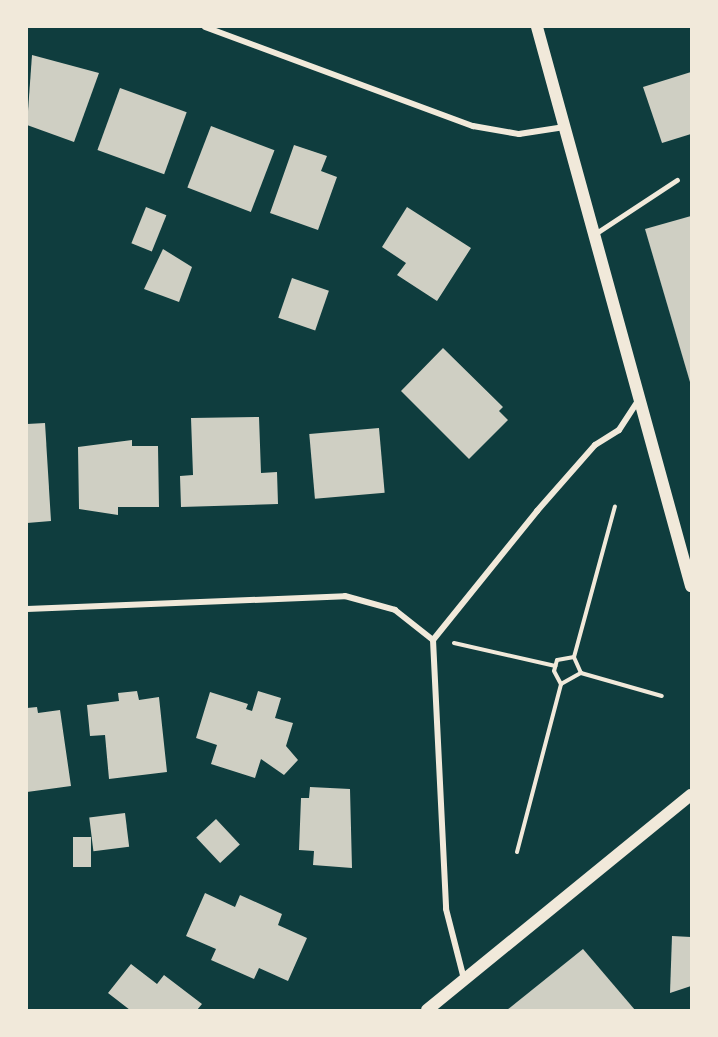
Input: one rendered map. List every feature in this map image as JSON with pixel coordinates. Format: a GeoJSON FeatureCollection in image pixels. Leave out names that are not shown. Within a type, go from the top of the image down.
{"type":"FeatureCollection","features":[{"type":"Feature","properties":{"kind":"main road"},"geometry":{"type":"LineString","coordinates":[[537,27],[637,402],[691,586]]}},
{"type":"Feature","properties":{"kind":"main road"},"geometry":{"type":"LineString","coordinates":[[427,1010],[691,795]]}},
{"type":"Feature","properties":{"kind":"street"},"geometry":{"type":"LineString","coordinates":[[205,27],[473,126],[519,134],[564,127]]}},
{"type":"Feature","properties":{"kind":"street"},"geometry":{"type":"LineString","coordinates":[[464,979],[446,909],[433,640],[537,511],[595,445],[619,430],[637,402]]}},
{"type":"Feature","properties":{"kind":"street"},"geometry":{"type":"LineString","coordinates":[[27,609],[345,596],[395,610],[433,640]]}},
{"type":"Feature","properties":{"kind":"lane"},"geometry":{"type":"LineString","coordinates":[[593,235],[677,180]]}},
{"type":"Feature","properties":{"kind":"path"},"geometry":{"type":"LineString","coordinates":[[581,673],[574,657],[615,506]]}},
{"type":"Feature","properties":{"kind":"path"},"geometry":{"type":"LineString","coordinates":[[433,640],[555,666]]}},
{"type":"Feature","properties":{"kind":"path"},"geometry":{"type":"LineString","coordinates":[[517,852],[561,684],[555,666],[557,660],[574,657]]}},
{"type":"Feature","properties":{"kind":"path"},"geometry":{"type":"LineString","coordinates":[[561,684],[581,673],[662,696]]}},
{"type":"Feature","properties":{"kind":"building"},"geometry":{"type":"Polygon","coordinates":[[[32,55],[99,73],[74,142],[27,125],[32,55]]]}},
{"type":"Feature","properties":{"kind":"building"},"geometry":{"type":"Polygon","coordinates":[[[691,72],[691,134],[662,143],[643,87],[691,72]]]}},
{"type":"Feature","properties":{"kind":"building"},"geometry":{"type":"Polygon","coordinates":[[[120,88],[187,112],[164,174],[97,150],[120,88]]]}},
{"type":"Feature","properties":{"kind":"building"},"geometry":{"type":"Polygon","coordinates":[[[211,126],[274,150],[251,212],[187,188],[211,126]]]}},
{"type":"Feature","properties":{"kind":"building"},"geometry":{"type":"Polygon","coordinates":[[[294,145],[327,156],[321,171],[337,177],[318,230],[270,213],[294,145]]]}},
{"type":"Feature","properties":{"kind":"building"},"geometry":{"type":"Polygon","coordinates":[[[146,207],[166,215],[152,251],[131,243],[146,207]]]}},
{"type":"Feature","properties":{"kind":"building"},"geometry":{"type":"Polygon","coordinates":[[[407,207],[471,248],[437,301],[397,275],[406,263],[382,247],[407,207]]]}},
{"type":"Feature","properties":{"kind":"building"},"geometry":{"type":"Polygon","coordinates":[[[691,216],[691,382],[690,382],[645,229],[691,216]]]}},
{"type":"Feature","properties":{"kind":"building"},"geometry":{"type":"Polygon","coordinates":[[[163,249],[192,267],[179,302],[144,289],[163,249]]]}},
{"type":"Feature","properties":{"kind":"building"},"geometry":{"type":"Polygon","coordinates":[[[292,278],[329,291],[315,330],[278,318],[292,278]]]}},
{"type":"Feature","properties":{"kind":"building"},"geometry":{"type":"Polygon","coordinates":[[[443,348],[503,407],[499,411],[508,420],[469,459],[401,391],[443,348]]]}},
{"type":"Feature","properties":{"kind":"building"},"geometry":{"type":"Polygon","coordinates":[[[259,417],[261,473],[277,472],[278,504],[181,507],[180,476],[193,475],[191,418],[259,417]]]}},
{"type":"Feature","properties":{"kind":"building"},"geometry":{"type":"Polygon","coordinates":[[[45,423],[51,521],[27,523],[27,424],[45,423]]]}},
{"type":"Feature","properties":{"kind":"building"},"geometry":{"type":"Polygon","coordinates":[[[379,428],[385,493],[315,499],[309,434],[379,428]]]}},
{"type":"Feature","properties":{"kind":"building"},"geometry":{"type":"Polygon","coordinates":[[[132,440],[132,446],[158,446],[159,507],[118,507],[118,515],[79,509],[78,447],[132,440]]]}},
{"type":"Feature","properties":{"kind":"building"},"geometry":{"type":"Polygon","coordinates":[[[137,691],[139,700],[159,697],[167,772],[109,779],[105,735],[90,736],[87,705],[119,701],[118,693],[137,691]]]}},
{"type":"Feature","properties":{"kind":"building"},"geometry":{"type":"Polygon","coordinates":[[[258,691],[281,698],[275,718],[293,723],[286,746],[298,760],[284,775],[261,759],[255,778],[211,764],[217,745],[196,738],[210,692],[248,704],[246,709],[252,711],[258,691]]]}},
{"type":"Feature","properties":{"kind":"building"},"geometry":{"type":"Polygon","coordinates":[[[37,707],[38,713],[60,710],[71,786],[27,792],[27,708],[37,707]]]}},
{"type":"Feature","properties":{"kind":"building"},"geometry":{"type":"Polygon","coordinates":[[[310,787],[350,789],[352,868],[313,865],[314,851],[299,850],[301,798],[309,798],[310,787]]]}},
{"type":"Feature","properties":{"kind":"building"},"geometry":{"type":"Polygon","coordinates":[[[125,813],[129,847],[93,851],[89,817],[125,813]]]}},
{"type":"Feature","properties":{"kind":"building"},"geometry":{"type":"Polygon","coordinates":[[[216,819],[240,845],[220,863],[196,837],[216,819]]]}},
{"type":"Feature","properties":{"kind":"building"},"geometry":{"type":"Polygon","coordinates":[[[73,837],[91,837],[91,867],[73,867],[73,837]]]}},
{"type":"Feature","properties":{"kind":"building"},"geometry":{"type":"Polygon","coordinates":[[[205,893],[235,907],[240,895],[282,914],[278,925],[307,938],[288,981],[259,968],[254,979],[211,960],[216,949],[186,936],[205,893]]]}},
{"type":"Feature","properties":{"kind":"building"},"geometry":{"type":"Polygon","coordinates":[[[672,936],[691,937],[691,986],[670,993],[672,936]]]}},
{"type":"Feature","properties":{"kind":"building"},"geometry":{"type":"Polygon","coordinates":[[[583,949],[635,1010],[507,1010],[583,949]]]}},
{"type":"Feature","properties":{"kind":"building"},"geometry":{"type":"Polygon","coordinates":[[[131,964],[157,984],[164,975],[202,1004],[197,1010],[130,1010],[108,993],[131,964]]]}}]}
